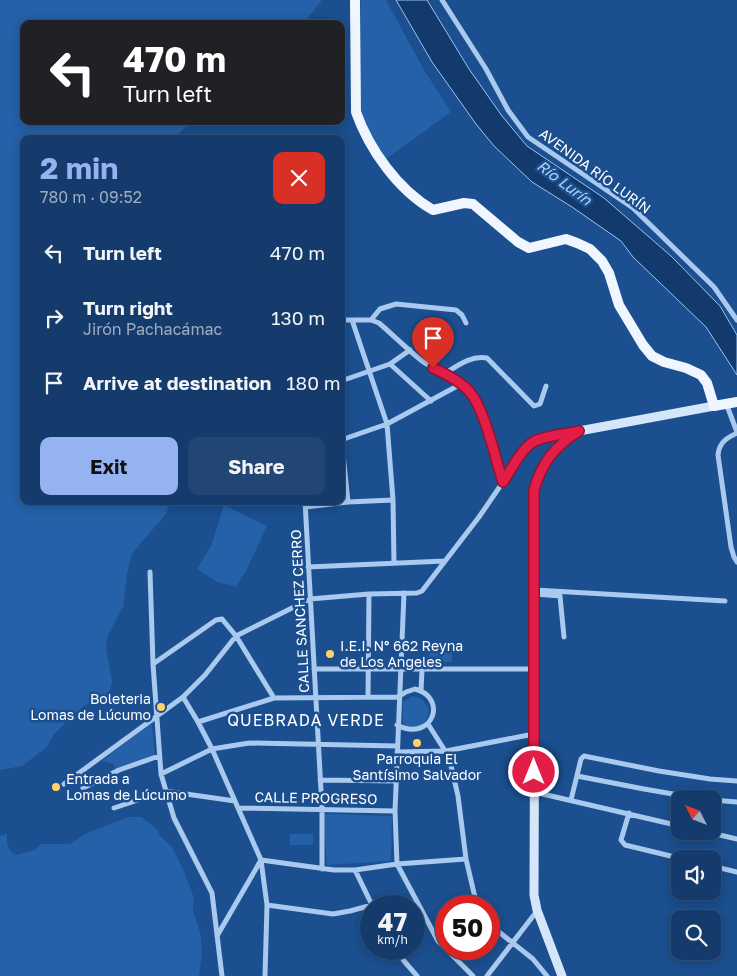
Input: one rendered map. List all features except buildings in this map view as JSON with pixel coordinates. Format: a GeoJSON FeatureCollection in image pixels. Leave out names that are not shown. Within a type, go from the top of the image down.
{"type":"FeatureCollection","features":[{"type":"Feature","properties":{"kind":"main road"},"geometry":{"type":"LineString","coordinates":[[355,0],[356,112],[374,150],[403,186],[422,204],[433,210],[464,203],[473,204],[518,242],[529,248],[566,239],[590,249],[602,261],[609,273],[619,305],[643,345],[652,356],[701,375],[707,383],[714,406]]}},
{"type":"Feature","properties":{"kind":"main road"},"geometry":{"type":"LineString","coordinates":[[562,976],[537,910],[532,874],[535,669],[534,490],[538,475],[554,450],[564,440],[579,431],[732,403]]}},
{"type":"Feature","properties":{"kind":"street","name":"AVENIDA RÍO LURÍN"},"geometry":{"type":"LineString","coordinates":[[442,0],[486,69],[508,110],[528,137],[633,208],[714,287],[737,320]]}},
{"type":"Feature","properties":{"kind":"street"},"geometry":{"type":"LineString","coordinates":[[371,320],[380,309],[396,304],[456,310],[462,315],[466,323]]}},
{"type":"Feature","properties":{"kind":"street"},"geometry":{"type":"LineString","coordinates":[[345,320],[371,320],[378,323],[422,361],[461,384],[470,392],[477,403],[503,482]]}},
{"type":"Feature","properties":{"kind":"street"},"geometry":{"type":"LineString","coordinates":[[352,320],[386,424],[393,500],[394,563]]}},
{"type":"Feature","properties":{"kind":"street"},"geometry":{"type":"LineString","coordinates":[[345,380],[390,364],[410,350]]}},
{"type":"Feature","properties":{"kind":"street"},"geometry":{"type":"LineString","coordinates":[[444,374],[469,359],[486,358],[534,406],[540,404],[546,386]]}},
{"type":"Feature","properties":{"kind":"street"},"geometry":{"type":"LineString","coordinates":[[390,364],[431,401]]}},
{"type":"Feature","properties":{"kind":"street"},"geometry":{"type":"LineString","coordinates":[[345,437],[386,424],[461,384]]}},
{"type":"Feature","properties":{"kind":"street"},"geometry":{"type":"LineString","coordinates":[[732,403],[737,433],[723,441],[718,454],[731,547],[737,562]]}},
{"type":"Feature","properties":{"kind":"street"},"geometry":{"type":"LineString","coordinates":[[64,784],[183,697],[205,675],[236,636],[310,599],[422,591],[479,517],[527,447],[532,442],[544,438],[579,431]]}},
{"type":"Feature","properties":{"kind":"street"},"geometry":{"type":"LineString","coordinates":[[345,470],[348,502]]}},
{"type":"Feature","properties":{"kind":"street"},"geometry":{"type":"LineString","coordinates":[[345,502],[393,500]]}},
{"type":"Feature","properties":{"kind":"street","name":"CALLE SANCHEZ CERRO"},"geometry":{"type":"LineString","coordinates":[[306,505],[322,809],[322,869]]}},
{"type":"Feature","properties":{"kind":"street"},"geometry":{"type":"LineString","coordinates":[[308,567],[445,561]]}},
{"type":"Feature","properties":{"kind":"street"},"geometry":{"type":"LineString","coordinates":[[150,572],[153,664],[161,774],[174,818],[210,888],[222,976]]}},
{"type":"Feature","properties":{"kind":"street"},"geometry":{"type":"LineString","coordinates":[[535,592],[725,601]]}},
{"type":"Feature","properties":{"kind":"street"},"geometry":{"type":"LineString","coordinates":[[535,592],[560,596],[564,637]]}},
{"type":"Feature","properties":{"kind":"street"},"geometry":{"type":"LineString","coordinates":[[404,593],[397,725],[395,811],[397,864],[435,936],[472,976]]}},
{"type":"Feature","properties":{"kind":"street"},"geometry":{"type":"LineString","coordinates":[[368,594],[368,698]]}},
{"type":"Feature","properties":{"kind":"street"},"geometry":{"type":"LineString","coordinates":[[153,664],[216,620],[222,619],[236,636],[274,698]]}},
{"type":"Feature","properties":{"kind":"street"},"geometry":{"type":"LineString","coordinates":[[314,669],[535,669]]}},
{"type":"Feature","properties":{"kind":"street"},"geometry":{"type":"LineString","coordinates":[[422,670],[422,691]]}},
{"type":"Feature","properties":{"kind":"street"},"geometry":{"type":"LineString","coordinates":[[198,722],[274,698],[315,696],[398,697],[415,689],[427,694],[434,712],[428,724],[416,730],[409,730],[397,725]]}},
{"type":"Feature","properties":{"kind":"street"},"geometry":{"type":"LineString","coordinates":[[183,697],[212,749],[261,860],[267,905],[265,976]]}},
{"type":"Feature","properties":{"kind":"street"},"geometry":{"type":"LineString","coordinates":[[428,724],[446,751],[458,796],[466,859],[474,895]]}},
{"type":"Feature","properties":{"kind":"street"},"geometry":{"type":"LineString","coordinates":[[161,774],[212,749],[249,744],[318,744],[446,751],[534,734]]}},
{"type":"Feature","properties":{"kind":"street"},"geometry":{"type":"LineString","coordinates":[[82,788],[119,770],[159,756]]}},
{"type":"Feature","properties":{"kind":"street"},"geometry":{"type":"LineString","coordinates":[[571,800],[581,759],[584,756],[667,772],[737,781]]}},
{"type":"Feature","properties":{"kind":"street"},"geometry":{"type":"LineString","coordinates":[[577,776],[671,794]]}},
{"type":"Feature","properties":{"kind":"street"},"geometry":{"type":"LineString","coordinates":[[320,780],[396,781]]}},
{"type":"Feature","properties":{"kind":"street","name":"CALLE PROGRESO"},"geometry":{"type":"LineString","coordinates":[[114,808],[165,790],[235,802]]}},
{"type":"Feature","properties":{"kind":"street"},"geometry":{"type":"LineString","coordinates":[[534,792],[671,824]]}},
{"type":"Feature","properties":{"kind":"street"},"geometry":{"type":"LineString","coordinates":[[721,801],[737,802]]}},
{"type":"Feature","properties":{"kind":"street","name":"CALLE PROGRESO"},"geometry":{"type":"LineString","coordinates":[[238,808],[395,811]]}},
{"type":"Feature","properties":{"kind":"street"},"geometry":{"type":"LineString","coordinates":[[629,813],[621,840],[625,845],[671,856]]}},
{"type":"Feature","properties":{"kind":"street"},"geometry":{"type":"LineString","coordinates":[[721,835],[737,839]]}},
{"type":"Feature","properties":{"kind":"street"},"geometry":{"type":"LineString","coordinates":[[261,860],[322,869],[355,870],[397,864],[466,859]]}},
{"type":"Feature","properties":{"kind":"street"},"geometry":{"type":"LineString","coordinates":[[217,936],[261,860]]}},
{"type":"Feature","properties":{"kind":"street"},"geometry":{"type":"LineString","coordinates":[[721,868],[737,872]]}},
{"type":"Feature","properties":{"kind":"street"},"geometry":{"type":"LineString","coordinates":[[355,870],[367,895]]}},
{"type":"Feature","properties":{"kind":"street"},"geometry":{"type":"LineString","coordinates":[[267,905],[332,914],[360,909]]}},
{"type":"Feature","properties":{"kind":"street"},"geometry":{"type":"LineString","coordinates":[[486,976],[537,910]]}},
{"type":"Feature","properties":{"kind":"street"},"geometry":{"type":"LineString","coordinates":[[500,933],[533,959],[547,976]]}},
{"type":"Feature","properties":{"kind":"street"},"geometry":{"type":"LineString","coordinates":[[403,960],[417,976]]}},
{"type":"Feature","properties":{"kind":"shaded area"},"geometry":{"type":"Polygon","coordinates":[[[0,0],[322,0],[306,20],[20,20],[20,125],[187,125],[178,135],[20,135],[20,505],[169,505],[166,514],[131,557],[123,607],[108,635],[106,647],[112,681],[110,690],[103,698],[84,706],[78,711],[54,734],[47,747],[22,766],[0,770],[0,0]]]}},
{"type":"Feature","properties":{"kind":"shaded area"},"geometry":{"type":"Polygon","coordinates":[[[361,0],[386,0],[424,70],[451,112],[386,159],[373,139],[362,115],[360,92],[361,0]]]}},
{"type":"Feature","properties":{"kind":"shaded area"},"geometry":{"type":"Polygon","coordinates":[[[224,505],[267,526],[246,571],[236,587],[217,582],[197,569],[211,546],[224,505]]]}},
{"type":"Feature","properties":{"kind":"shaded area"},"geometry":{"type":"Polygon","coordinates":[[[429,649],[452,649],[452,662],[429,662],[429,649]]]}},
{"type":"Feature","properties":{"kind":"shaded area"},"geometry":{"type":"Polygon","coordinates":[[[412,696],[422,699],[429,709],[428,716],[422,726],[410,728],[403,724],[403,702],[412,696]]]}},
{"type":"Feature","properties":{"kind":"shaded area"},"geometry":{"type":"Polygon","coordinates":[[[150,724],[152,725],[155,756],[116,768],[113,764],[102,761],[150,724]]]}},
{"type":"Feature","properties":{"kind":"shaded area"},"geometry":{"type":"Polygon","coordinates":[[[323,814],[392,816],[391,861],[327,865],[323,814]]]}},
{"type":"Feature","properties":{"kind":"shaded area"},"geometry":{"type":"Polygon","coordinates":[[[128,817],[141,817],[156,828],[161,837],[172,847],[184,871],[194,898],[193,910],[201,936],[202,954],[199,976],[0,976],[0,836],[7,834],[8,846],[16,855],[34,850],[41,844],[70,844],[87,833],[128,817]]]}},
{"type":"Feature","properties":{"kind":"shaded area"},"geometry":{"type":"Polygon","coordinates":[[[290,834],[313,834],[313,845],[290,845],[290,834]]]}},
{"type":"Feature","properties":{"kind":"water","name":"Río Lurín"},"geometry":{"type":"Polygon","coordinates":[[[396,0],[427,0],[469,69],[502,116],[527,146],[604,198],[671,256],[720,306],[737,335],[737,375],[706,327],[633,257],[621,241],[532,182],[494,146],[432,62],[396,0]]]}},
{"type":"Feature","properties":{"kind":"place","name":"I.E.I. N° 662 Reyna de Los Angeles"},"geometry":{"type":"Point","coordinates":[330,654]}},
{"type":"Feature","properties":{"kind":"place","name":"Boleteria Lomas de Lúcumo"},"geometry":{"type":"Point","coordinates":[161,707]}},
{"type":"Feature","properties":{"kind":"place","name":"Parroquia El Santísimo Salvador"},"geometry":{"type":"Point","coordinates":[417,743]}},
{"type":"Feature","properties":{"kind":"place","name":"Entrada a Lomas de Lúcumo"},"geometry":{"type":"Point","coordinates":[56,787]}},
{"type":"Feature","properties":{"kind":"district","name":"QUEBRADA VERDE"},"geometry":{"type":"Point","coordinates":[306,720]}},
{"type":"Feature","properties":{"kind":"route"},"geometry":{"type":"LineString","coordinates":[[433,368],[461,384],[470,392],[477,403],[503,482],[532,442],[579,431],[564,440],[554,450],[538,475],[534,490],[534,772]]}}]}
